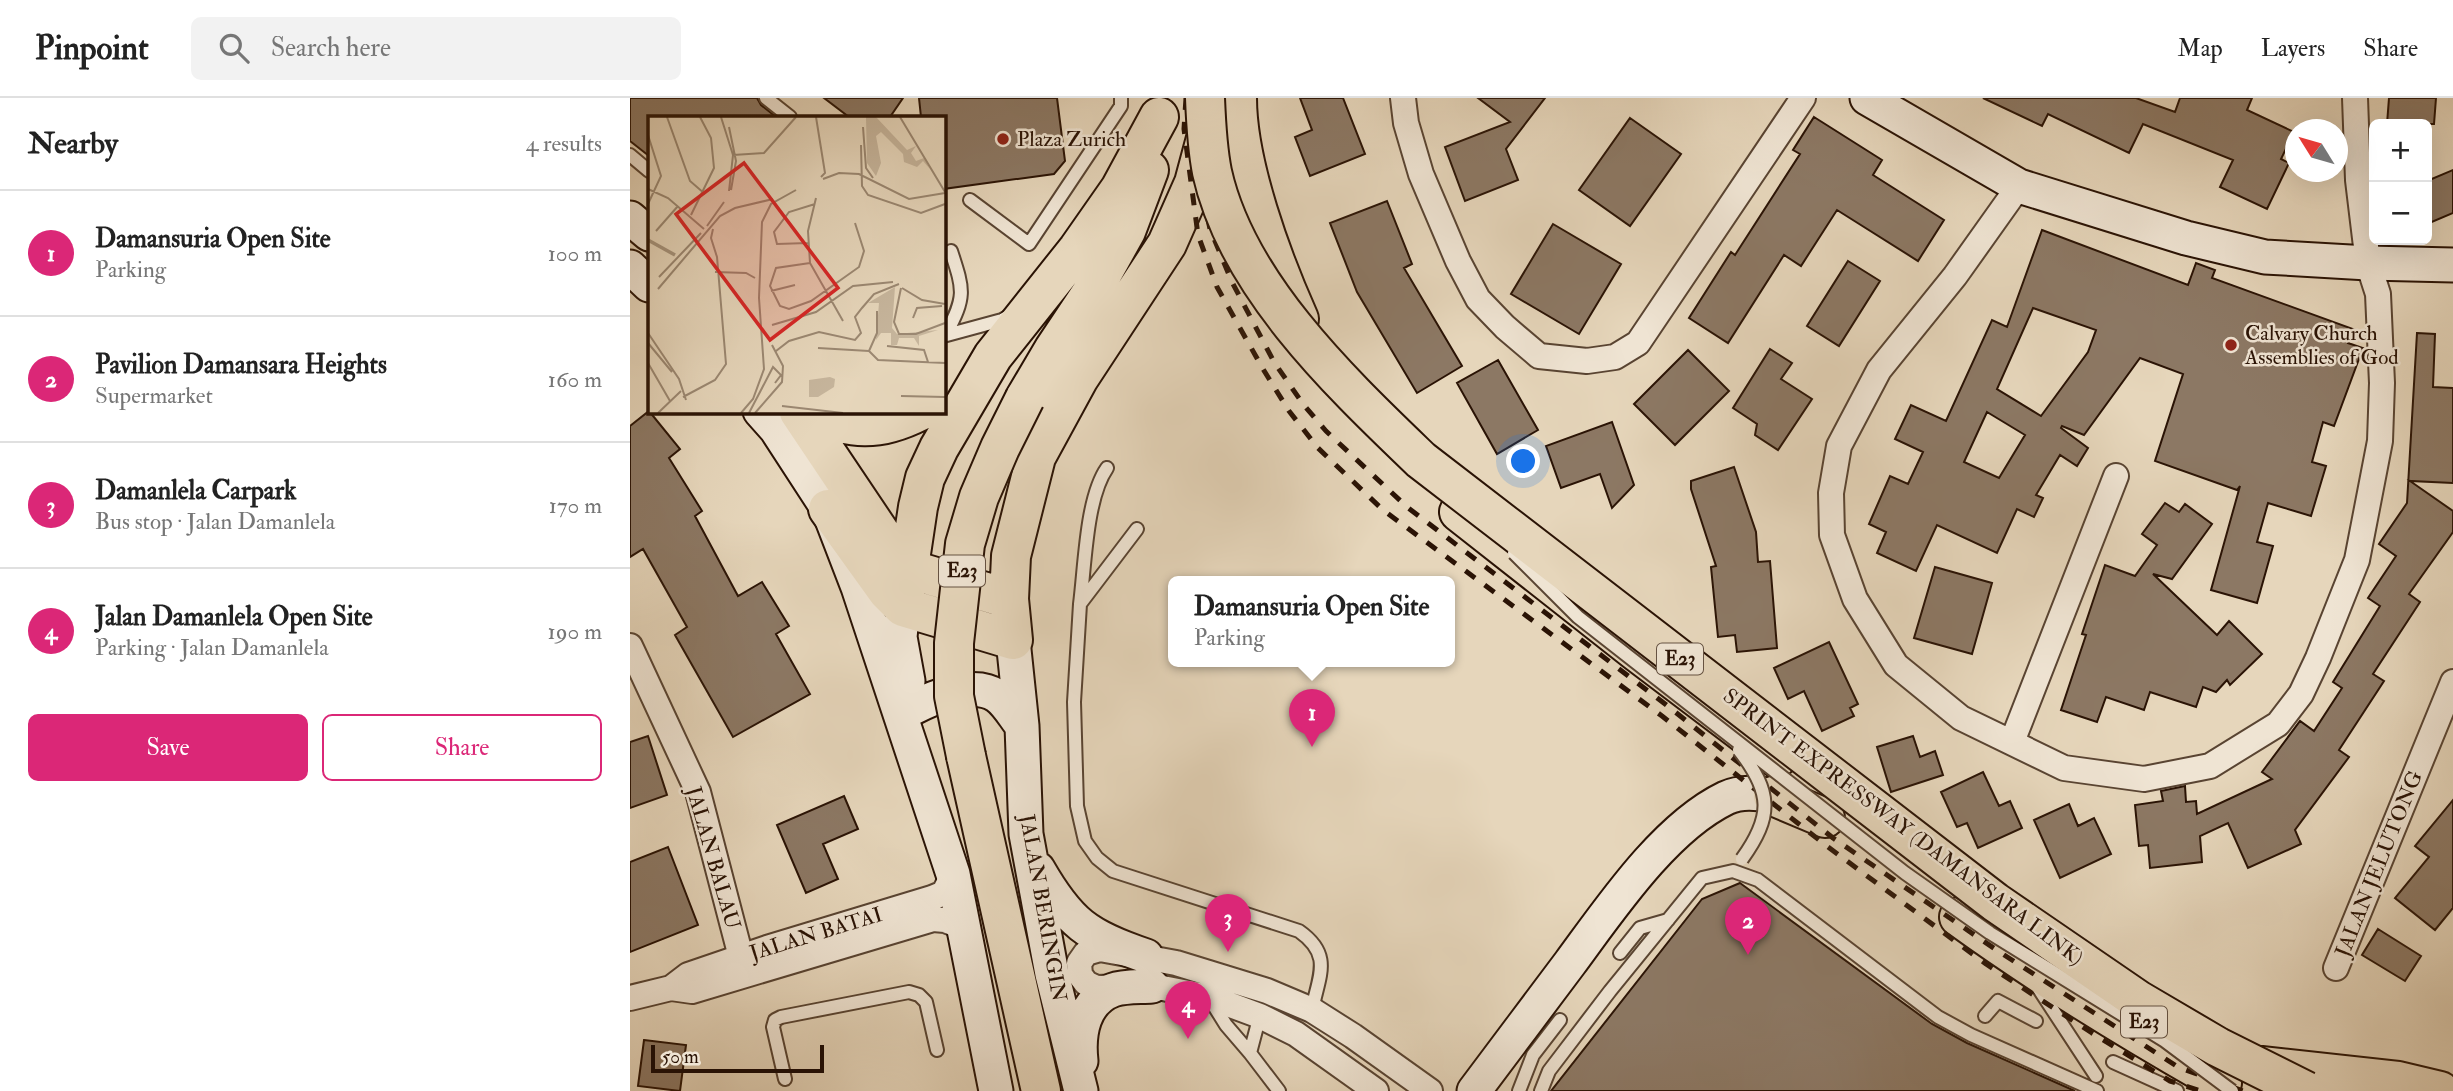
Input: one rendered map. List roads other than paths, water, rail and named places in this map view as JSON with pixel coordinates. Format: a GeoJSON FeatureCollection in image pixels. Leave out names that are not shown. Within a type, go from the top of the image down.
{"type":"FeatureCollection","features":[{"type":"Feature","properties":{"kind":"highway","name":"SPRINT EXPRESSWAY (DAMANSARA LINK)"},"geometry":{"type":"LineString","coordinates":[[1205,98],[1206,134],[1212,173],[1240,246],[1266,289],[1306,343],[1419,469],[1995,902],[2138,1000],[2218,1047],[2306,1091]]}},
{"type":"Feature","properties":{"kind":"highway"},"geometry":{"type":"LineString","coordinates":[[828,509],[887,591],[903,607],[1013,640],[1009,599],[1011,556],[1036,457],[1079,378],[1167,244],[1195,183],[1216,98]]}},
{"type":"Feature","properties":{"kind":"highway","name":"SPRINT EXPRESSWAY (DAMANSARA LINK)"},"geometry":{"type":"LineString","coordinates":[[1237,98],[1244,157],[1277,271],[1308,339],[1366,420],[1419,469],[1637,652],[2010,935],[2197,1055],[2263,1091]]}},
{"type":"Feature","properties":{"kind":"highway"},"geometry":{"type":"LineString","coordinates":[[903,607],[915,523],[925,478],[939,447],[993,356],[1078,249],[1120,189],[1161,108]]}},
{"type":"Feature","properties":{"kind":"highway","name":"E23"},"geometry":{"type":"LineString","coordinates":[[1041,1091],[954,696],[954,643],[965,544],[979,497],[1025,398],[1092,292],[1126,231],[1147,178],[1161,108]]}},
{"type":"Feature","properties":{"kind":"highway"},"geometry":{"type":"LineString","coordinates":[[945,393],[993,356]]}},
{"type":"Feature","properties":{"kind":"highway"},"geometry":{"type":"LineString","coordinates":[[800,413],[899,561],[909,569],[1009,599]]}},
{"type":"Feature","properties":{"kind":"highway"},"geometry":{"type":"LineString","coordinates":[[807,413],[862,427],[895,424],[916,413]]}},
{"type":"Feature","properties":{"kind":"highway"},"geometry":{"type":"LineString","coordinates":[[1419,469],[1504,567],[1825,818],[2020,961],[2231,1089]]}},
{"type":"Feature","properties":{"kind":"highway"},"geometry":{"type":"LineString","coordinates":[[915,523],[926,541],[944,552],[966,555],[987,550],[1005,534],[1021,514]]}},
{"type":"Feature","properties":{"kind":"highway"},"geometry":{"type":"LineString","coordinates":[[1773,796],[1825,818]]}},
{"type":"Feature","properties":{"kind":"highway"},"geometry":{"type":"LineString","coordinates":[[2197,1055],[2280,1069],[2398,1081],[2440,1091]]}},
{"type":"Feature","properties":{"kind":"street"},"geometry":{"type":"LineString","coordinates":[[1403,98],[1406,123],[1421,174],[1458,261],[1478,299],[1539,356],[1587,361],[1615,357],[1637,343],[1803,98]]}},
{"type":"Feature","properties":{"kind":"street"},"geometry":{"type":"LineString","coordinates":[[1867,98],[2019,186],[2186,238],[2265,257],[2453,265]]}},
{"type":"Feature","properties":{"kind":"street"},"geometry":{"type":"LineString","coordinates":[[2019,186],[1955,276],[1879,370],[1839,446],[1831,493],[1832,535],[1854,599],[1896,665],[1961,718],[2064,768],[2144,779],[2210,766],[2278,724],[2301,694],[2357,560],[2380,441],[2382,383],[2378,294],[2368,263],[2358,180],[2354,98]]}},
{"type":"Feature","properties":{"kind":"street"},"geometry":{"type":"LineString","coordinates":[[630,218],[648,233]]}},
{"type":"Feature","properties":{"kind":"street"},"geometry":{"type":"LineString","coordinates":[[630,267],[648,284]]}},
{"type":"Feature","properties":{"kind":"street"},"geometry":{"type":"LineString","coordinates":[[762,413],[776,429],[828,509],[858,587],[953,874],[996,1091]]}},
{"type":"Feature","properties":{"kind":"street"},"geometry":{"type":"LineString","coordinates":[[2011,743],[2116,475]]}},
{"type":"Feature","properties":{"kind":"street"},"geometry":{"type":"LineString","coordinates":[[903,607],[900,637],[927,790]]}},
{"type":"Feature","properties":{"kind":"street","name":"JALAN BERINGIN"},"geometry":{"type":"LineString","coordinates":[[1013,640],[1022,726],[1026,834],[1052,974],[1083,1091]]}},
{"type":"Feature","properties":{"kind":"street","name":"JALAN BALAU"},"geometry":{"type":"LineString","coordinates":[[630,646],[639,687],[698,792],[741,957]]}},
{"type":"Feature","properties":{"kind":"street","name":"JALAN JELUTONG"},"geometry":{"type":"LineString","coordinates":[[2336,968],[2453,682]]}},
{"type":"Feature","properties":{"kind":"street"},"geometry":{"type":"LineString","coordinates":[[913,708],[940,695],[975,690],[990,692],[1000,698],[1022,726]]}},
{"type":"Feature","properties":{"kind":"street"},"geometry":{"type":"LineString","coordinates":[[1474,1091],[1620,894],[1662,848],[1700,815],[1728,797],[1749,792],[1773,796]]}},
{"type":"Feature","properties":{"kind":"street"},"geometry":{"type":"LineString","coordinates":[[1026,834],[1035,863],[1052,892],[1070,917],[1093,934],[1149,971],[1209,998],[1260,1016],[1296,1034],[1376,1091]]}},
{"type":"Feature","properties":{"kind":"street","name":"JALAN BATAI"},"geometry":{"type":"LineString","coordinates":[[630,998],[671,988],[688,975],[741,957],[932,898],[944,893],[953,874]]}},
{"type":"Feature","properties":{"kind":"street","name":"JALAN BATAI"},"geometry":{"type":"LineString","coordinates":[[671,988],[692,992],[933,919],[946,920],[963,927]]}},
{"type":"Feature","properties":{"kind":"street"},"geometry":{"type":"LineString","coordinates":[[1083,1091],[1080,1030],[1085,1018],[1101,998],[1149,971],[1189,967],[1267,991],[1312,1010],[1353,1035],[1430,1091]]}},
{"type":"Feature","properties":{"kind":"lane"},"geometry":{"type":"LineString","coordinates":[[766,98],[789,116]]}},
{"type":"Feature","properties":{"kind":"lane"},"geometry":{"type":"LineString","coordinates":[[970,200],[1029,244],[1121,106],[1121,98]]}},
{"type":"Feature","properties":{"kind":"lane"},"geometry":{"type":"LineString","coordinates":[[630,155],[648,170]]}},
{"type":"Feature","properties":{"kind":"lane"},"geometry":{"type":"LineString","coordinates":[[945,335],[962,299],[962,284],[951,251]]}},
{"type":"Feature","properties":{"kind":"lane"},"geometry":{"type":"LineString","coordinates":[[945,335],[1002,320],[1045,289]]}},
{"type":"Feature","properties":{"kind":"lane"},"geometry":{"type":"LineString","coordinates":[[1107,468],[1098,480],[1094,499],[1080,604],[1074,702],[1077,806],[1085,841],[1097,858],[1114,871],[1299,931],[1313,941],[1320,953],[1321,967],[1312,1010]]}},
{"type":"Feature","properties":{"kind":"lane"},"geometry":{"type":"LineString","coordinates":[[1419,469],[1578,617],[1905,873],[1990,933],[2165,1041],[2231,1089]]}},
{"type":"Feature","properties":{"kind":"lane"},"geometry":{"type":"LineString","coordinates":[[1080,604],[1138,528]]}},
{"type":"Feature","properties":{"kind":"lane"},"geometry":{"type":"LineString","coordinates":[[1710,721],[1751,765],[1763,790],[1766,815],[1757,839],[1733,871]]}},
{"type":"Feature","properties":{"kind":"lane"},"geometry":{"type":"LineString","coordinates":[[1541,1091],[1549,1071],[1702,877],[1733,871],[1758,880],[1938,1017],[1971,1035],[2097,1091]]}},
{"type":"Feature","properties":{"kind":"lane"},"geometry":{"type":"LineString","coordinates":[[1620,953],[1640,928],[1668,920]]}},
{"type":"Feature","properties":{"kind":"lane"},"geometry":{"type":"LineString","coordinates":[[2020,961],[2096,1076]]}},
{"type":"Feature","properties":{"kind":"lane"},"geometry":{"type":"LineString","coordinates":[[1250,1053],[1267,991]]}},
{"type":"Feature","properties":{"kind":"lane"},"geometry":{"type":"LineString","coordinates":[[785,1079],[773,1027],[775,1020],[909,992],[919,995],[926,1002],[937,1050]]}},
{"type":"Feature","properties":{"kind":"lane"},"geometry":{"type":"LineString","coordinates":[[1209,998],[1226,1025],[1279,1091]]}},
{"type":"Feature","properties":{"kind":"lane"},"geometry":{"type":"LineString","coordinates":[[1985,1016],[1998,1001],[2036,1021]]}},
{"type":"Feature","properties":{"kind":"lane"},"geometry":{"type":"LineString","coordinates":[[1519,1091],[1533,1055],[1560,1020]]}},
{"type":"Feature","properties":{"kind":"lane"},"geometry":{"type":"LineString","coordinates":[[2113,1062],[2177,1091]]}},
{"type":"Feature","properties":{"kind":"railway"},"geometry":{"type":"LineString","coordinates":[[1186,98],[1184,129],[1198,235],[1217,287],[1289,411],[1318,448],[1383,510],[1662,716],[1828,847],[1986,964],[2170,1081],[2201,1091]]}},
{"type":"Feature","properties":{"kind":"railway"},"geometry":{"type":"LineString","coordinates":[[1203,98],[1199,178],[1210,229],[1232,282],[1274,362],[1303,404],[1326,431],[1407,507],[1669,707],[1833,838],[1998,951],[2178,1067],[2243,1091]]}},
{"type":"Feature","properties":{"kind":"place","name":"Plaza Zurich"},"geometry":{"type":"Point","coordinates":[1003,139]}},
{"type":"Feature","properties":{"kind":"place","name":"Calvary Church Assemblies of God"},"geometry":{"type":"Point","coordinates":[2231,345]}},
{"type":"Feature","properties":{"kind":"place","name":"Damansuria Open Site"},"geometry":{"type":"Point","coordinates":[1312,747]}},
{"type":"Feature","properties":{"kind":"place","name":"Damanlela Carpark"},"geometry":{"type":"Point","coordinates":[1228,952]}},
{"type":"Feature","properties":{"kind":"place","name":"Pavilion Damansara Heights"},"geometry":{"type":"Point","coordinates":[1748,955]}},
{"type":"Feature","properties":{"kind":"place","name":"Jalan Damanlela Open Site"},"geometry":{"type":"Point","coordinates":[1188,1039]}}]}
